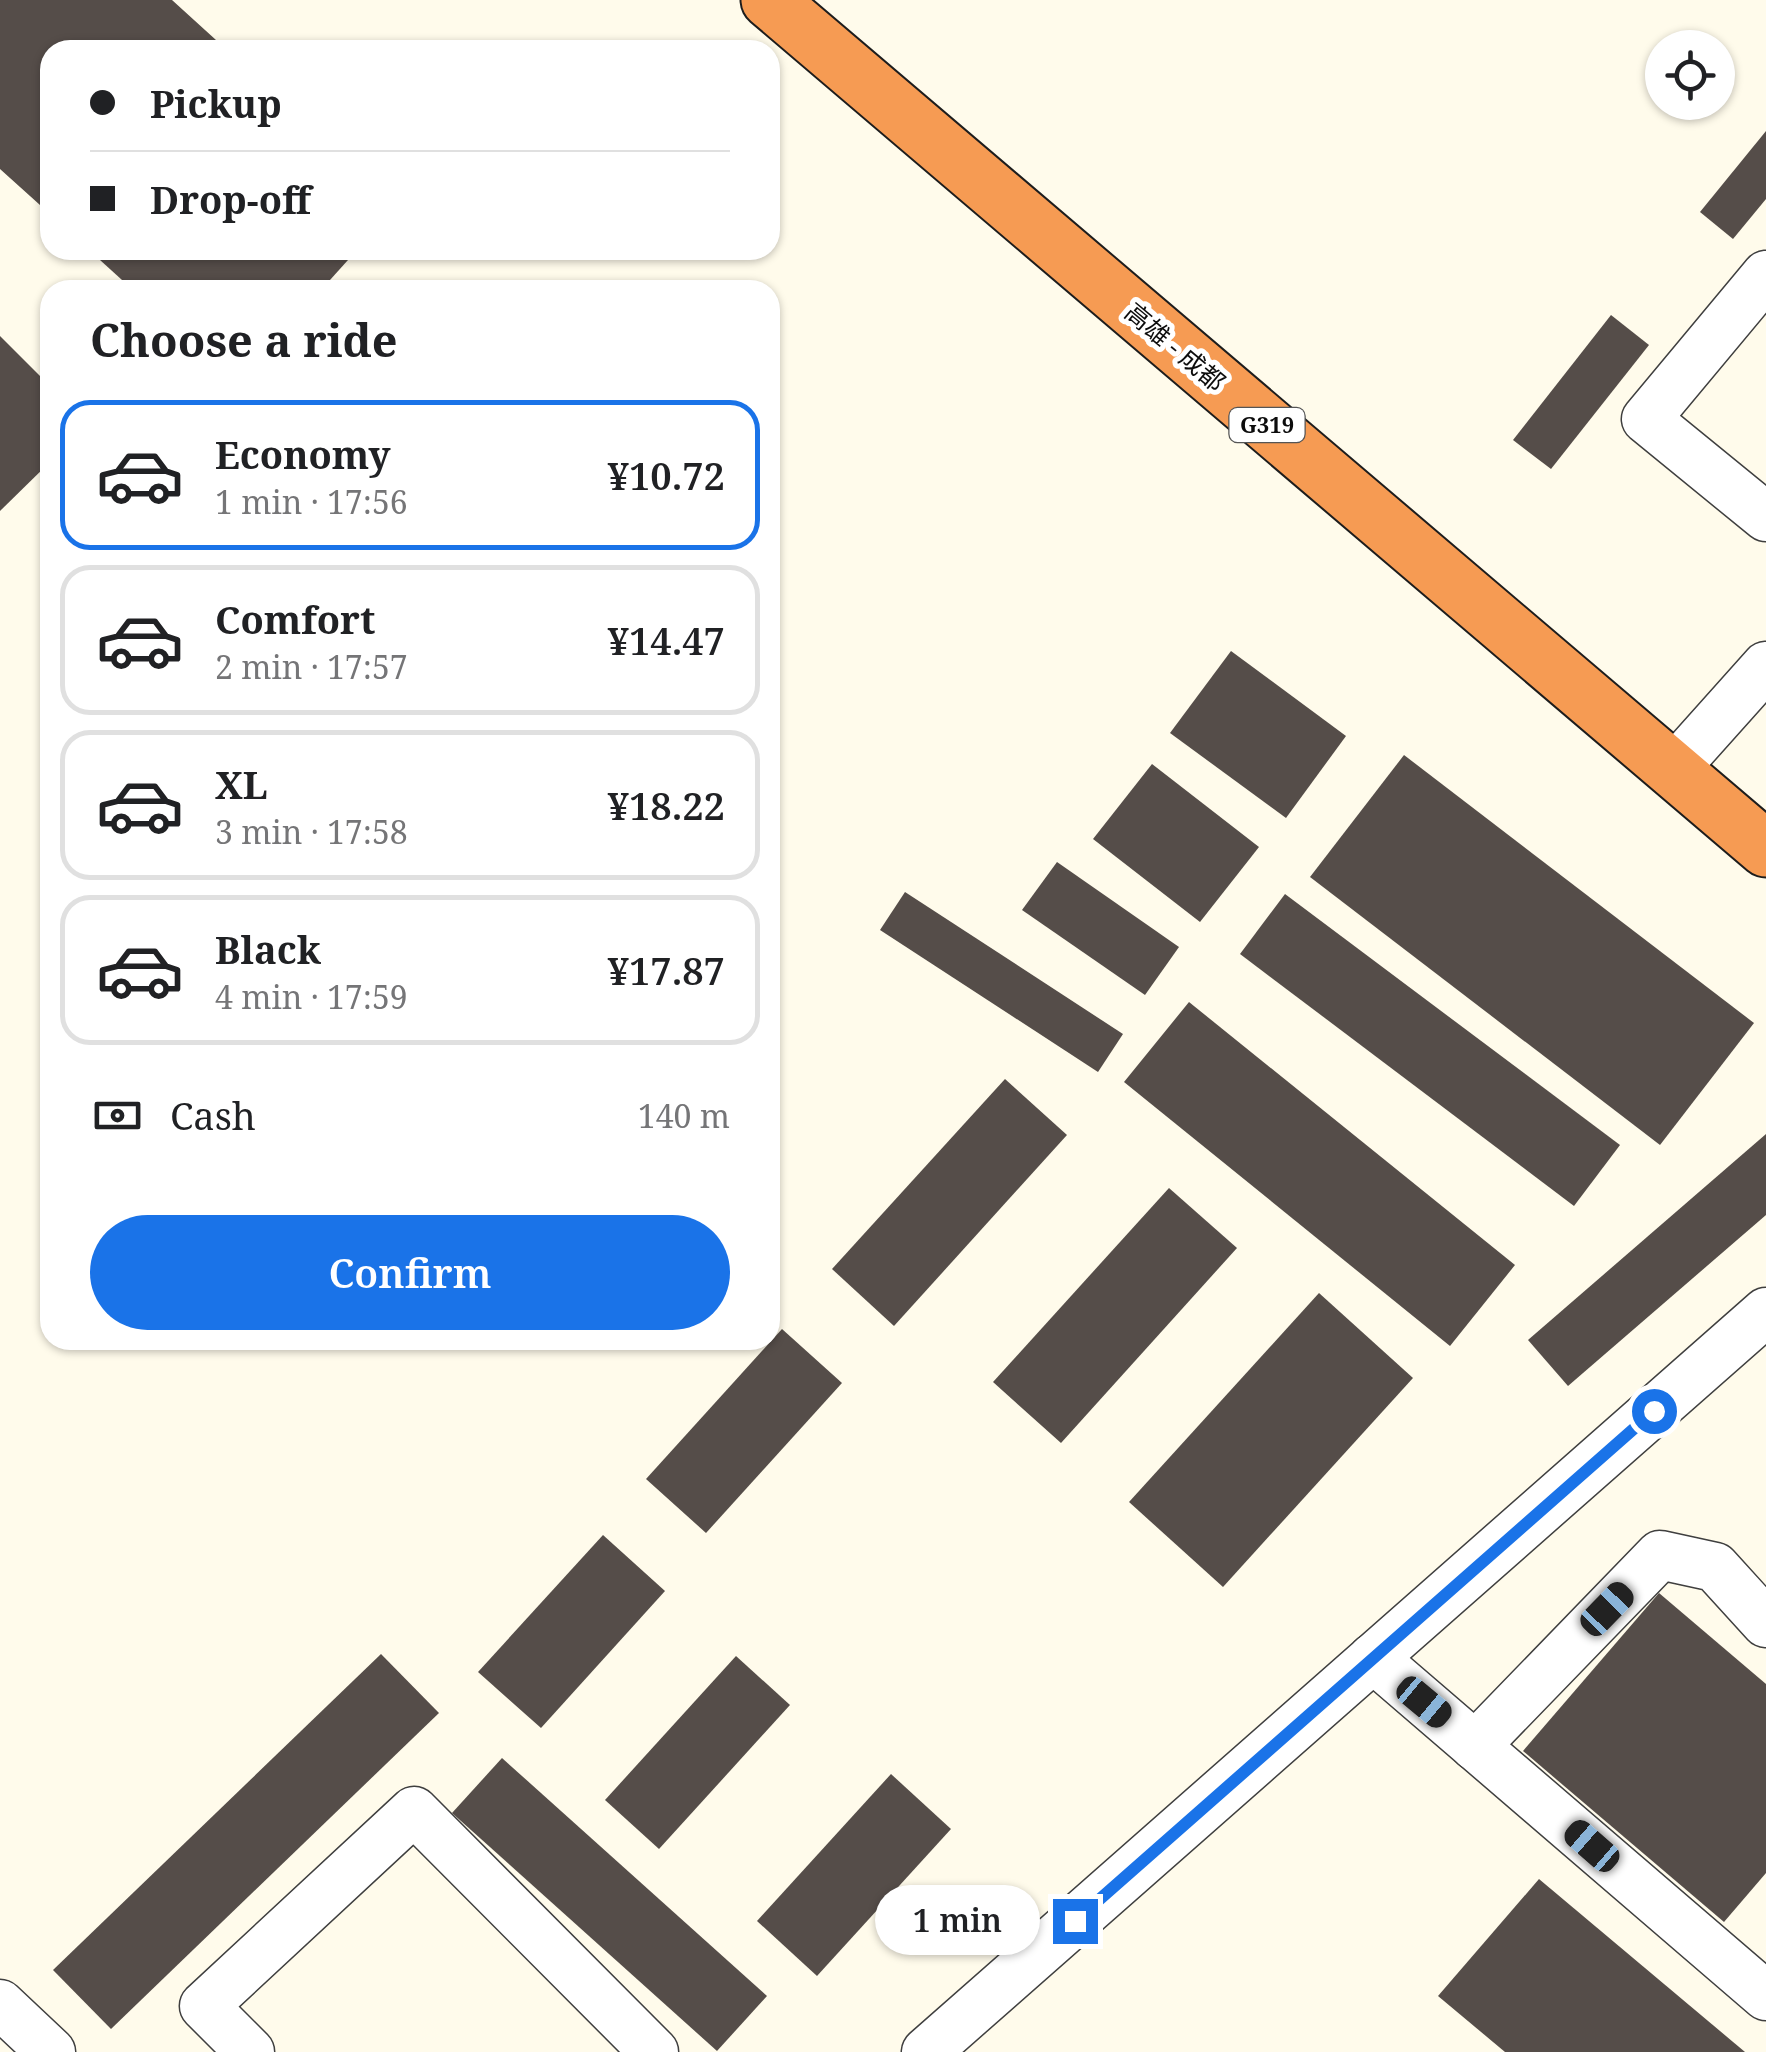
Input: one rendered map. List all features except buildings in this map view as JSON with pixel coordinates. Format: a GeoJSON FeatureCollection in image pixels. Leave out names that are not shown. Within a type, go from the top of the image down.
{"type":"FeatureCollection","features":[{"type":"Feature","properties":{"kind":"highway","name":"高雄 - 成都"},"geometry":{"type":"LineString","coordinates":[[769,0],[1766,849]]}},
{"type":"Feature","properties":{"kind":"street"},"geometry":{"type":"LineString","coordinates":[[1766,275],[1646,420],[1766,517]]}},
{"type":"Feature","properties":{"kind":"street"},"geometry":{"type":"LineString","coordinates":[[1673,770],[1766,666]]}},
{"type":"Feature","properties":{"kind":"street"},"geometry":{"type":"LineString","coordinates":[[926,2052],[1766,1312]]}},
{"type":"Feature","properties":{"kind":"street"},"geometry":{"type":"LineString","coordinates":[[1476,1746],[1660,1555],[1715,1568],[1766,1622]]}},
{"type":"Feature","properties":{"kind":"street"},"geometry":{"type":"LineString","coordinates":[[1373,1658],[1766,1996]]}},
{"type":"Feature","properties":{"kind":"street"},"geometry":{"type":"LineString","coordinates":[[250,2052],[204,2006],[414,1811],[654,2052]]}},
{"type":"Feature","properties":{"kind":"street"},"geometry":{"type":"LineString","coordinates":[[0,2004],[51,2052]]}},
{"type":"Feature","properties":{"kind":"route"},"geometry":{"type":"LineString","coordinates":[[1075,1921],[1654,1411]]}}]}
